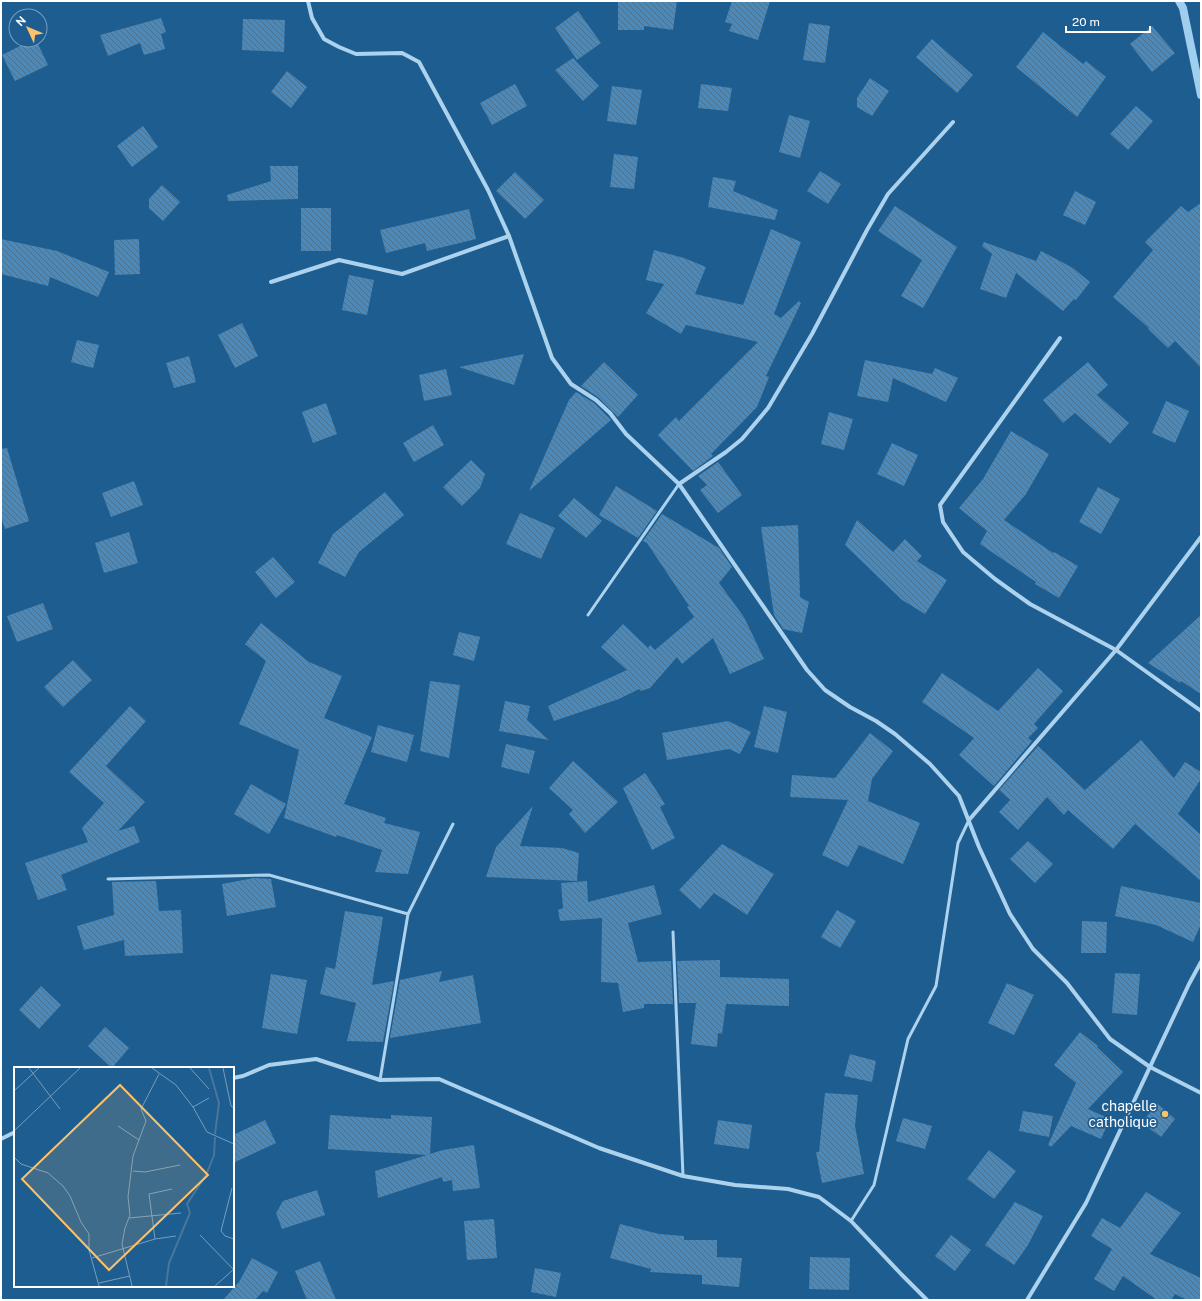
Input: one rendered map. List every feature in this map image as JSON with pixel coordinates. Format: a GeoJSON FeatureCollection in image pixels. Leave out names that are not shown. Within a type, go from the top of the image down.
{"type":"FeatureCollection","features":[{"type":"Feature","properties":{"kind":"street"},"geometry":{"type":"LineString","coordinates":[[308,1],[312,18],[324,39],[339,48],[356,54],[402,53],[419,62],[488,190],[509,236],[552,358],[572,384],[596,400],[610,413],[626,434],[679,484],[802,664],[820,685],[850,707],[876,721],[894,734],[930,764],[959,796],[979,847],[1010,914],[1033,949],[1067,983],[1110,1038],[1150,1067],[1201,1093]]}},
{"type":"Feature","properties":{"kind":"street"},"geometry":{"type":"LineString","coordinates":[[679,484],[726,452],[742,439],[768,408],[812,334],[867,230],[888,194],[953,122]]}},
{"type":"Feature","properties":{"kind":"street"},"geometry":{"type":"LineString","coordinates":[[271,282],[339,260],[402,274],[509,236]]}},
{"type":"Feature","properties":{"kind":"street"},"geometry":{"type":"LineString","coordinates":[[1060,338],[940,505],[943,522],[963,552],[995,579],[1030,604],[1116,650],[1201,712]]}},
{"type":"Feature","properties":{"kind":"street"},"geometry":{"type":"LineString","coordinates":[[969,820],[1116,650],[1201,537]]}},
{"type":"Feature","properties":{"kind":"street"},"geometry":{"type":"LineString","coordinates":[[1027,1300],[1086,1203],[1189,984],[1201,962]]}},
{"type":"Feature","properties":{"kind":"street"},"geometry":{"type":"LineString","coordinates":[[234,1078],[243,1076],[269,1064],[316,1059],[380,1080],[439,1079],[599,1148],[682,1176],[735,1185],[788,1188],[819,1197],[852,1221],[927,1300]]}},
{"type":"Feature","properties":{"kind":"street"},"geometry":{"type":"LineString","coordinates":[[1,1139],[14,1132]]}},
{"type":"Feature","properties":{"kind":"lane"},"geometry":{"type":"LineString","coordinates":[[588,615],[679,484]]}},
{"type":"Feature","properties":{"kind":"lane"},"geometry":{"type":"LineString","coordinates":[[852,1221],[874,1185],[908,1039],[936,986],[958,844],[969,820]]}},
{"type":"Feature","properties":{"kind":"lane"},"geometry":{"type":"LineString","coordinates":[[380,1080],[408,914],[453,824]]}},
{"type":"Feature","properties":{"kind":"lane"},"geometry":{"type":"LineString","coordinates":[[108,879],[269,875],[408,914]]}},
{"type":"Feature","properties":{"kind":"lane"},"geometry":{"type":"LineString","coordinates":[[673,932],[682,1176]]}},
{"type":"Feature","properties":{"kind":"building"},"geometry":{"type":"Polygon","coordinates":[[[618,1],[677,1],[673,30],[644,26],[644,30],[618,30],[618,1]]]}},
{"type":"Feature","properties":{"kind":"building"},"geometry":{"type":"Polygon","coordinates":[[[732,1],[770,1],[758,40],[729,31],[732,24],[725,22],[732,1]]]}},
{"type":"Feature","properties":{"kind":"building"},"geometry":{"type":"Polygon","coordinates":[[[578,11],[601,43],[577,60],[555,28],[578,11]]]}},
{"type":"Feature","properties":{"kind":"building"},"geometry":{"type":"Polygon","coordinates":[[[161,18],[166,32],[161,34],[165,49],[144,55],[140,43],[108,56],[100,35],[161,18]]]}},
{"type":"Feature","properties":{"kind":"building"},"geometry":{"type":"Polygon","coordinates":[[[243,19],[285,20],[284,52],[242,50],[243,19]]]}},
{"type":"Feature","properties":{"kind":"building"},"geometry":{"type":"Polygon","coordinates":[[[809,23],[830,26],[825,63],[803,60],[809,23]]]}},
{"type":"Feature","properties":{"kind":"building"},"geometry":{"type":"Polygon","coordinates":[[[1152,26],[1175,53],[1152,72],[1130,44],[1152,26]]]}},
{"type":"Feature","properties":{"kind":"building"},"geometry":{"type":"Polygon","coordinates":[[[1043,32],[1083,64],[1086,61],[1106,77],[1077,117],[1016,67],[1043,32]]]}},
{"type":"Feature","properties":{"kind":"building"},"geometry":{"type":"Polygon","coordinates":[[[932,39],[973,75],[957,93],[916,57],[932,39]]]}},
{"type":"Feature","properties":{"kind":"building"},"geometry":{"type":"Polygon","coordinates":[[[16,48],[40,48],[48,65],[15,81],[2,55],[16,48]]]}},
{"type":"Feature","properties":{"kind":"building"},"geometry":{"type":"Polygon","coordinates":[[[573,58],[599,86],[583,101],[555,70],[573,58]]]}},
{"type":"Feature","properties":{"kind":"building"},"geometry":{"type":"Polygon","coordinates":[[[287,71],[307,87],[291,108],[271,92],[287,71]]]}},
{"type":"Feature","properties":{"kind":"building"},"geometry":{"type":"Polygon","coordinates":[[[870,78],[889,91],[872,116],[857,107],[857,98],[870,78]]]}},
{"type":"Feature","properties":{"kind":"building"},"geometry":{"type":"Polygon","coordinates":[[[515,84],[527,106],[492,125],[480,103],[515,84]]]}},
{"type":"Feature","properties":{"kind":"building"},"geometry":{"type":"Polygon","coordinates":[[[701,84],[732,88],[728,111],[698,108],[701,84]]]}},
{"type":"Feature","properties":{"kind":"building"},"geometry":{"type":"Polygon","coordinates":[[[612,86],[642,90],[636,125],[607,121],[612,86]]]}},
{"type":"Feature","properties":{"kind":"building"},"geometry":{"type":"Polygon","coordinates":[[[1136,106],[1153,121],[1128,150],[1110,134],[1136,106]]]}},
{"type":"Feature","properties":{"kind":"building"},"geometry":{"type":"Polygon","coordinates":[[[789,115],[810,121],[800,158],[779,152],[789,115]]]}},
{"type":"Feature","properties":{"kind":"building"},"geometry":{"type":"Polygon","coordinates":[[[143,126],[158,147],[132,167],[117,146],[143,126]]]}},
{"type":"Feature","properties":{"kind":"building"},"geometry":{"type":"Polygon","coordinates":[[[614,154],[638,157],[634,189],[610,187],[614,154]]]}},
{"type":"Feature","properties":{"kind":"building"},"geometry":{"type":"Polygon","coordinates":[[[270,166],[298,166],[298,199],[228,201],[227,195],[271,181],[270,166]]]}},
{"type":"Feature","properties":{"kind":"building"},"geometry":{"type":"Polygon","coordinates":[[[820,171],[841,184],[828,204],[807,191],[820,171]]]}},
{"type":"Feature","properties":{"kind":"building"},"geometry":{"type":"Polygon","coordinates":[[[515,172],[544,200],[525,219],[496,191],[515,172]]]}},
{"type":"Feature","properties":{"kind":"building"},"geometry":{"type":"Polygon","coordinates":[[[713,177],[736,181],[733,191],[778,210],[775,220],[708,207],[713,177]]]}},
{"type":"Feature","properties":{"kind":"building"},"geometry":{"type":"Polygon","coordinates":[[[162,185],[180,202],[163,221],[149,208],[149,199],[162,185]]]}},
{"type":"Feature","properties":{"kind":"building"},"geometry":{"type":"Polygon","coordinates":[[[1075,191],[1096,202],[1085,225],[1063,215],[1075,191]]]}},
{"type":"Feature","properties":{"kind":"building"},"geometry":{"type":"Polygon","coordinates":[[[1201,203],[1201,368],[1175,341],[1168,348],[1148,329],[1149,328],[1113,297],[1153,250],[1145,242],[1181,206],[1188,212],[1201,203]]]}},
{"type":"Feature","properties":{"kind":"building"},"geometry":{"type":"Polygon","coordinates":[[[895,206],[957,247],[923,308],[901,296],[922,260],[878,231],[895,206]]]}},
{"type":"Feature","properties":{"kind":"building"},"geometry":{"type":"Polygon","coordinates":[[[301,208],[331,208],[331,251],[301,251],[301,208]]]}},
{"type":"Feature","properties":{"kind":"building"},"geometry":{"type":"Polygon","coordinates":[[[469,209],[476,239],[427,251],[425,243],[386,253],[380,230],[469,209]]]}},
{"type":"Feature","properties":{"kind":"building"},"geometry":{"type":"Polygon","coordinates":[[[771,229],[801,242],[774,314],[781,318],[799,301],[801,303],[766,376],[769,377],[757,407],[711,454],[713,456],[693,471],[658,435],[676,417],[679,421],[758,342],[686,325],[681,334],[646,313],[664,284],[646,280],[654,250],[684,258],[706,267],[695,294],[743,305],[771,229]]]}},
{"type":"Feature","properties":{"kind":"building"},"geometry":{"type":"Polygon","coordinates":[[[1,239],[57,251],[109,272],[98,297],[50,277],[48,286],[1,274],[1,239]]]}},
{"type":"Feature","properties":{"kind":"building"},"geometry":{"type":"Polygon","coordinates":[[[139,239],[140,274],[115,275],[114,240],[139,239]]]}},
{"type":"Feature","properties":{"kind":"building"},"geometry":{"type":"Polygon","coordinates":[[[984,242],[1036,261],[1041,251],[1073,268],[1090,282],[1076,300],[1074,299],[1063,311],[1016,273],[1006,298],[980,289],[992,254],[982,246],[984,242]]]}},
{"type":"Feature","properties":{"kind":"building"},"geometry":{"type":"Polygon","coordinates":[[[349,275],[374,280],[367,315],[342,310],[349,275]]]}},
{"type":"Feature","properties":{"kind":"building"},"geometry":{"type":"Polygon","coordinates":[[[242,323],[258,356],[235,368],[218,335],[242,323]]]}},
{"type":"Feature","properties":{"kind":"building"},"geometry":{"type":"Polygon","coordinates":[[[77,340],[99,345],[93,368],[71,362],[77,340]]]}},
{"type":"Feature","properties":{"kind":"building"},"geometry":{"type":"Polygon","coordinates":[[[524,354],[514,385],[459,367],[524,354]]]}},
{"type":"Feature","properties":{"kind":"building"},"geometry":{"type":"Polygon","coordinates":[[[189,356],[196,382],[174,388],[166,363],[189,356]]]}},
{"type":"Feature","properties":{"kind":"building"},"geometry":{"type":"Polygon","coordinates":[[[865,360],[932,374],[935,368],[958,378],[946,402],[893,378],[888,402],[857,396],[865,360]]]}},
{"type":"Feature","properties":{"kind":"building"},"geometry":{"type":"Polygon","coordinates":[[[604,362],[638,395],[618,417],[598,397],[581,386],[604,362]]]}},
{"type":"Feature","properties":{"kind":"building"},"geometry":{"type":"Polygon","coordinates":[[[1088,362],[1108,385],[1097,395],[1129,423],[1110,444],[1075,413],[1063,423],[1043,400],[1088,362]]]}},
{"type":"Feature","properties":{"kind":"building"},"geometry":{"type":"Polygon","coordinates":[[[446,369],[452,395],[424,401],[419,375],[446,369]]]}},
{"type":"Feature","properties":{"kind":"building"},"geometry":{"type":"Polygon","coordinates":[[[576,392],[594,403],[611,420],[529,491],[569,400],[576,392]]]}},
{"type":"Feature","properties":{"kind":"building"},"geometry":{"type":"Polygon","coordinates":[[[1166,401],[1189,411],[1175,443],[1152,433],[1166,401]]]}},
{"type":"Feature","properties":{"kind":"building"},"geometry":{"type":"Polygon","coordinates":[[[326,403],[337,434],[313,443],[302,412],[326,403]]]}},
{"type":"Feature","properties":{"kind":"building"},"geometry":{"type":"Polygon","coordinates":[[[829,412],[853,419],[844,450],[821,444],[829,412]]]}},
{"type":"Feature","properties":{"kind":"building"},"geometry":{"type":"Polygon","coordinates":[[[433,425],[444,445],[414,462],[403,443],[433,425]]]}},
{"type":"Feature","properties":{"kind":"building"},"geometry":{"type":"Polygon","coordinates":[[[1011,431],[1049,454],[1026,494],[1004,520],[1053,553],[1054,552],[1078,566],[1059,598],[1035,584],[1036,582],[980,544],[987,531],[959,508],[983,479],[1011,431]]]}},
{"type":"Feature","properties":{"kind":"building"},"geometry":{"type":"Polygon","coordinates":[[[892,443],[918,455],[904,486],[877,474],[892,443]]]}},
{"type":"Feature","properties":{"kind":"building"},"geometry":{"type":"Polygon","coordinates":[[[7,448],[29,521],[5,529],[1,517],[1,449],[7,448]]]}},
{"type":"Feature","properties":{"kind":"building"},"geometry":{"type":"Polygon","coordinates":[[[471,460],[485,474],[480,488],[462,506],[443,487],[471,460]]]}},
{"type":"Feature","properties":{"kind":"building"},"geometry":{"type":"Polygon","coordinates":[[[718,462],[742,495],[718,513],[700,490],[707,485],[698,476],[718,462]]]}},
{"type":"Feature","properties":{"kind":"building"},"geometry":{"type":"Polygon","coordinates":[[[134,481],[143,505],[111,517],[102,493],[134,481]]]}},
{"type":"Feature","properties":{"kind":"building"},"geometry":{"type":"Polygon","coordinates":[[[616,486],[657,511],[638,538],[599,515],[616,486]]]}},
{"type":"Feature","properties":{"kind":"building"},"geometry":{"type":"Polygon","coordinates":[[[1098,487],[1120,499],[1101,534],[1079,522],[1098,487]]]}},
{"type":"Feature","properties":{"kind":"building"},"geometry":{"type":"Polygon","coordinates":[[[385,492],[404,515],[359,552],[345,577],[318,563],[333,534],[385,492]]]}},
{"type":"Feature","properties":{"kind":"building"},"geometry":{"type":"Polygon","coordinates":[[[574,498],[602,521],[586,538],[558,516],[574,498]]]}},
{"type":"Feature","properties":{"kind":"building"},"geometry":{"type":"Polygon","coordinates":[[[520,513],[555,528],[541,559],[506,544],[520,513]]]}},
{"type":"Feature","properties":{"kind":"building"},"geometry":{"type":"Polygon","coordinates":[[[662,514],[719,548],[732,567],[719,583],[744,617],[764,659],[730,674],[713,638],[682,664],[677,657],[650,688],[641,691],[639,689],[619,699],[554,721],[548,706],[627,670],[601,647],[623,624],[648,648],[650,645],[655,650],[694,617],[687,607],[689,606],[647,543],[643,541],[662,514]]]}},
{"type":"Feature","properties":{"kind":"building"},"geometry":{"type":"Polygon","coordinates":[[[857,520],[893,552],[905,539],[922,556],[917,561],[947,580],[925,614],[902,600],[845,545],[857,520]]]}},
{"type":"Feature","properties":{"kind":"building"},"geometry":{"type":"Polygon","coordinates":[[[798,525],[800,597],[809,602],[802,633],[783,629],[774,615],[761,527],[798,525]]]}},
{"type":"Feature","properties":{"kind":"building"},"geometry":{"type":"Polygon","coordinates":[[[129,532],[138,563],[104,573],[95,543],[129,532]]]}},
{"type":"Feature","properties":{"kind":"building"},"geometry":{"type":"Polygon","coordinates":[[[273,557],[295,582],[276,598],[255,572],[273,557]]]}},
{"type":"Feature","properties":{"kind":"building"},"geometry":{"type":"Polygon","coordinates":[[[43,603],[53,629],[17,642],[7,616],[43,603]]]}},
{"type":"Feature","properties":{"kind":"building"},"geometry":{"type":"Polygon","coordinates":[[[1201,615],[1201,694],[1148,663],[1201,615]]]}},
{"type":"Feature","properties":{"kind":"building"},"geometry":{"type":"Polygon","coordinates":[[[261,623],[309,662],[342,676],[324,718],[372,737],[344,804],[386,818],[384,823],[420,832],[408,874],[375,872],[382,850],[337,835],[336,837],[284,818],[299,750],[239,724],[266,661],[245,644],[261,623]]]}},
{"type":"Feature","properties":{"kind":"building"},"geometry":{"type":"Polygon","coordinates":[[[459,632],[480,637],[474,661],[453,655],[459,632]]]}},
{"type":"Feature","properties":{"kind":"building"},"geometry":{"type":"Polygon","coordinates":[[[73,660],[92,680],[63,707],[44,687],[73,660]]]}},
{"type":"Feature","properties":{"kind":"building"},"geometry":{"type":"Polygon","coordinates":[[[1038,668],[1063,691],[1034,724],[1038,728],[1028,738],[1032,741],[994,786],[959,755],[974,738],[922,702],[942,673],[998,711],[1038,668]]]}},
{"type":"Feature","properties":{"kind":"building"},"geometry":{"type":"Polygon","coordinates":[[[430,681],[460,685],[449,758],[420,751],[430,681]]]}},
{"type":"Feature","properties":{"kind":"building"},"geometry":{"type":"Polygon","coordinates":[[[505,701],[530,706],[527,720],[549,740],[499,731],[505,701]]]}},
{"type":"Feature","properties":{"kind":"building"},"geometry":{"type":"Polygon","coordinates":[[[130,706],[146,721],[106,766],[145,802],[118,831],[134,826],[140,842],[61,875],[67,890],[38,900],[25,863],[88,842],[82,828],[104,803],[69,772],[130,706]]]}},
{"type":"Feature","properties":{"kind":"building"},"geometry":{"type":"Polygon","coordinates":[[[764,706],[787,712],[778,753],[754,747],[764,706]]]}},
{"type":"Feature","properties":{"kind":"building"},"geometry":{"type":"Polygon","coordinates":[[[728,721],[751,732],[740,754],[729,749],[667,760],[662,733],[728,721]]]}},
{"type":"Feature","properties":{"kind":"building"},"geometry":{"type":"Polygon","coordinates":[[[378,725],[414,735],[407,762],[371,752],[378,725]]]}},
{"type":"Feature","properties":{"kind":"building"},"geometry":{"type":"Polygon","coordinates":[[[870,733],[893,751],[872,779],[868,801],[920,823],[903,864],[859,845],[848,867],[822,855],[848,800],[790,797],[792,775],[835,778],[870,733]]]}},
{"type":"Feature","properties":{"kind":"building"},"geometry":{"type":"Polygon","coordinates":[[[1141,740],[1174,778],[1185,762],[1201,772],[1201,779],[1178,814],[1201,835],[1201,881],[1135,824],[1113,849],[1068,810],[1064,815],[1047,797],[1018,830],[999,812],[1010,800],[999,790],[1038,746],[1085,790],[1141,740]]]}},
{"type":"Feature","properties":{"kind":"building"},"geometry":{"type":"Polygon","coordinates":[[[506,744],[535,751],[529,774],[501,767],[506,744]]]}},
{"type":"Feature","properties":{"kind":"building"},"geometry":{"type":"Polygon","coordinates":[[[573,761],[618,802],[585,833],[569,814],[573,810],[549,788],[573,761]]]}},
{"type":"Feature","properties":{"kind":"building"},"geometry":{"type":"Polygon","coordinates":[[[645,773],[665,804],[660,807],[675,838],[652,850],[623,788],[645,773]]]}},
{"type":"Feature","properties":{"kind":"building"},"geometry":{"type":"Polygon","coordinates":[[[251,784],[286,804],[269,834],[234,814],[251,784]]]}},
{"type":"Feature","properties":{"kind":"building"},"geometry":{"type":"Polygon","coordinates":[[[533,806],[520,846],[562,848],[579,853],[577,881],[486,877],[496,847],[533,806]]]}},
{"type":"Feature","properties":{"kind":"building"},"geometry":{"type":"Polygon","coordinates":[[[1028,841],[1053,864],[1035,883],[1010,859],[1028,841]]]}},
{"type":"Feature","properties":{"kind":"building"},"geometry":{"type":"Polygon","coordinates":[[[722,844],[774,874],[747,915],[714,893],[700,909],[679,890],[722,844]]]}},
{"type":"Feature","properties":{"kind":"building"},"geometry":{"type":"Polygon","coordinates":[[[254,878],[271,879],[276,907],[227,916],[222,884],[254,878]]]}},
{"type":"Feature","properties":{"kind":"building"},"geometry":{"type":"Polygon","coordinates":[[[156,881],[159,911],[181,910],[183,953],[125,956],[124,940],[84,950],[77,926],[114,915],[112,882],[156,881]]]}},
{"type":"Feature","properties":{"kind":"building"},"geometry":{"type":"Polygon","coordinates":[[[587,881],[588,902],[654,885],[662,914],[628,923],[638,962],[671,961],[673,1004],[644,1004],[644,1008],[623,1012],[618,983],[601,982],[602,918],[560,921],[558,910],[563,908],[561,883],[587,881]]]}},
{"type":"Feature","properties":{"kind":"building"},"geometry":{"type":"Polygon","coordinates":[[[1121,886],[1201,903],[1201,924],[1193,942],[1156,925],[1115,916],[1121,886]]]}},
{"type":"Feature","properties":{"kind":"building"},"geometry":{"type":"Polygon","coordinates":[[[837,910],[856,921],[840,948],[821,937],[837,910]]]}},
{"type":"Feature","properties":{"kind":"building"},"geometry":{"type":"Polygon","coordinates":[[[345,911],[383,917],[372,985],[394,981],[383,1042],[347,1041],[356,1003],[320,994],[326,967],[335,969],[345,911]]]}},
{"type":"Feature","properties":{"kind":"building"},"geometry":{"type":"Polygon","coordinates":[[[1082,921],[1107,922],[1106,953],[1081,953],[1082,921]]]}},
{"type":"Feature","properties":{"kind":"building"},"geometry":{"type":"Polygon","coordinates":[[[720,960],[720,977],[789,979],[789,1006],[726,1004],[722,1034],[718,1033],[717,1047],[691,1044],[696,1003],[679,1003],[677,961],[720,960]]]}},
{"type":"Feature","properties":{"kind":"building"},"geometry":{"type":"Polygon","coordinates":[[[442,971],[439,982],[473,975],[481,1023],[390,1038],[400,980],[442,971]]]}},
{"type":"Feature","properties":{"kind":"building"},"geometry":{"type":"Polygon","coordinates":[[[1115,973],[1140,974],[1137,1015],[1112,1013],[1115,973]]]}},
{"type":"Feature","properties":{"kind":"building"},"geometry":{"type":"Polygon","coordinates":[[[271,974],[307,980],[297,1034],[262,1028],[271,974]]]}},
{"type":"Feature","properties":{"kind":"building"},"geometry":{"type":"Polygon","coordinates":[[[1007,983],[1034,995],[1014,1035],[988,1023],[1007,983]]]}},
{"type":"Feature","properties":{"kind":"building"},"geometry":{"type":"Polygon","coordinates":[[[41,986],[61,1005],[39,1029],[19,1010],[41,986]]]}},
{"type":"Feature","properties":{"kind":"building"},"geometry":{"type":"Polygon","coordinates":[[[105,1027],[129,1048],[113,1067],[111,1067],[88,1046],[105,1027]]]}},
{"type":"Feature","properties":{"kind":"building"},"geometry":{"type":"Polygon","coordinates":[[[1080,1032],[1098,1046],[1097,1047],[1123,1072],[1088,1109],[1110,1119],[1101,1139],[1071,1126],[1051,1147],[1048,1145],[1076,1083],[1054,1065],[1080,1032]]]}},
{"type":"Feature","properties":{"kind":"building"},"geometry":{"type":"Polygon","coordinates":[[[850,1054],[876,1061],[872,1082],[844,1076],[850,1054]]]}},
{"type":"Feature","properties":{"kind":"building"},"geometry":{"type":"Polygon","coordinates":[[[825,1093],[858,1095],[855,1126],[864,1174],[822,1183],[816,1152],[819,1152],[825,1093]]]}},
{"type":"Feature","properties":{"kind":"building"},"geometry":{"type":"Polygon","coordinates":[[[1157,1103],[1175,1119],[1161,1137],[1142,1123],[1157,1103]]]}},
{"type":"Feature","properties":{"kind":"building"},"geometry":{"type":"Polygon","coordinates":[[[1023,1111],[1053,1116],[1049,1137],[1019,1131],[1023,1111]]]}},
{"type":"Feature","properties":{"kind":"building"},"geometry":{"type":"Polygon","coordinates":[[[330,1115],[391,1119],[391,1115],[432,1117],[430,1154],[443,1150],[474,1145],[480,1188],[453,1191],[452,1180],[443,1182],[442,1177],[378,1198],[375,1171],[427,1155],[328,1149],[330,1115]]]}},
{"type":"Feature","properties":{"kind":"building"},"geometry":{"type":"Polygon","coordinates":[[[903,1118],[932,1126],[925,1149],[896,1141],[903,1118]]]}},
{"type":"Feature","properties":{"kind":"building"},"geometry":{"type":"Polygon","coordinates":[[[265,1120],[276,1143],[234,1163],[234,1135],[265,1120]]]}},
{"type":"Feature","properties":{"kind":"building"},"geometry":{"type":"Polygon","coordinates":[[[718,1120],[752,1125],[749,1149],[714,1144],[718,1120]]]}},
{"type":"Feature","properties":{"kind":"building"},"geometry":{"type":"Polygon","coordinates":[[[989,1150],[1016,1171],[994,1199],[967,1179],[989,1150]]]}},
{"type":"Feature","properties":{"kind":"building"},"geometry":{"type":"Polygon","coordinates":[[[317,1190],[325,1215],[282,1229],[276,1213],[283,1201],[317,1190]]]}},
{"type":"Feature","properties":{"kind":"building"},"geometry":{"type":"Polygon","coordinates":[[[1146,1192],[1181,1213],[1150,1254],[1201,1278],[1201,1300],[1187,1300],[1175,1294],[1171,1300],[1157,1300],[1123,1276],[1114,1291],[1094,1279],[1112,1249],[1091,1236],[1102,1218],[1120,1228],[1146,1192]]]}},
{"type":"Feature","properties":{"kind":"building"},"geometry":{"type":"Polygon","coordinates":[[[1015,1202],[1043,1216],[1028,1245],[1014,1265],[985,1245],[1015,1202]]]}},
{"type":"Feature","properties":{"kind":"building"},"geometry":{"type":"Polygon","coordinates":[[[494,1219],[497,1258],[467,1260],[464,1221],[494,1219]]]}},
{"type":"Feature","properties":{"kind":"building"},"geometry":{"type":"Polygon","coordinates":[[[620,1224],[659,1234],[684,1236],[684,1240],[717,1240],[717,1257],[742,1258],[739,1287],[702,1284],[702,1275],[650,1272],[651,1269],[610,1258],[620,1224]]]}},
{"type":"Feature","properties":{"kind":"building"},"geometry":{"type":"Polygon","coordinates":[[[951,1235],[971,1250],[955,1271],[935,1256],[951,1235]]]}},
{"type":"Feature","properties":{"kind":"building"},"geometry":{"type":"Polygon","coordinates":[[[810,1257],[850,1258],[849,1290],[809,1289],[810,1257]]]}},
{"type":"Feature","properties":{"kind":"building"},"geometry":{"type":"Polygon","coordinates":[[[252,1258],[278,1272],[267,1293],[263,1291],[255,1300],[223,1300],[239,1282],[252,1258]]]}},
{"type":"Feature","properties":{"kind":"building"},"geometry":{"type":"Polygon","coordinates":[[[320,1261],[336,1300],[307,1300],[295,1271],[320,1261]]]}},
{"type":"Feature","properties":{"kind":"building"},"geometry":{"type":"Polygon","coordinates":[[[535,1268],[561,1273],[556,1297],[531,1292],[535,1268]]]}},
{"type":"Feature","properties":{"kind":"waterway"},"geometry":{"type":"LineString","coordinates":[[1179,1],[1183,8],[1201,95]]}},
{"type":"Feature","properties":{"kind":"place","name":"chapelle catholique"},"geometry":{"type":"Point","coordinates":[1165,1114]}}]}
